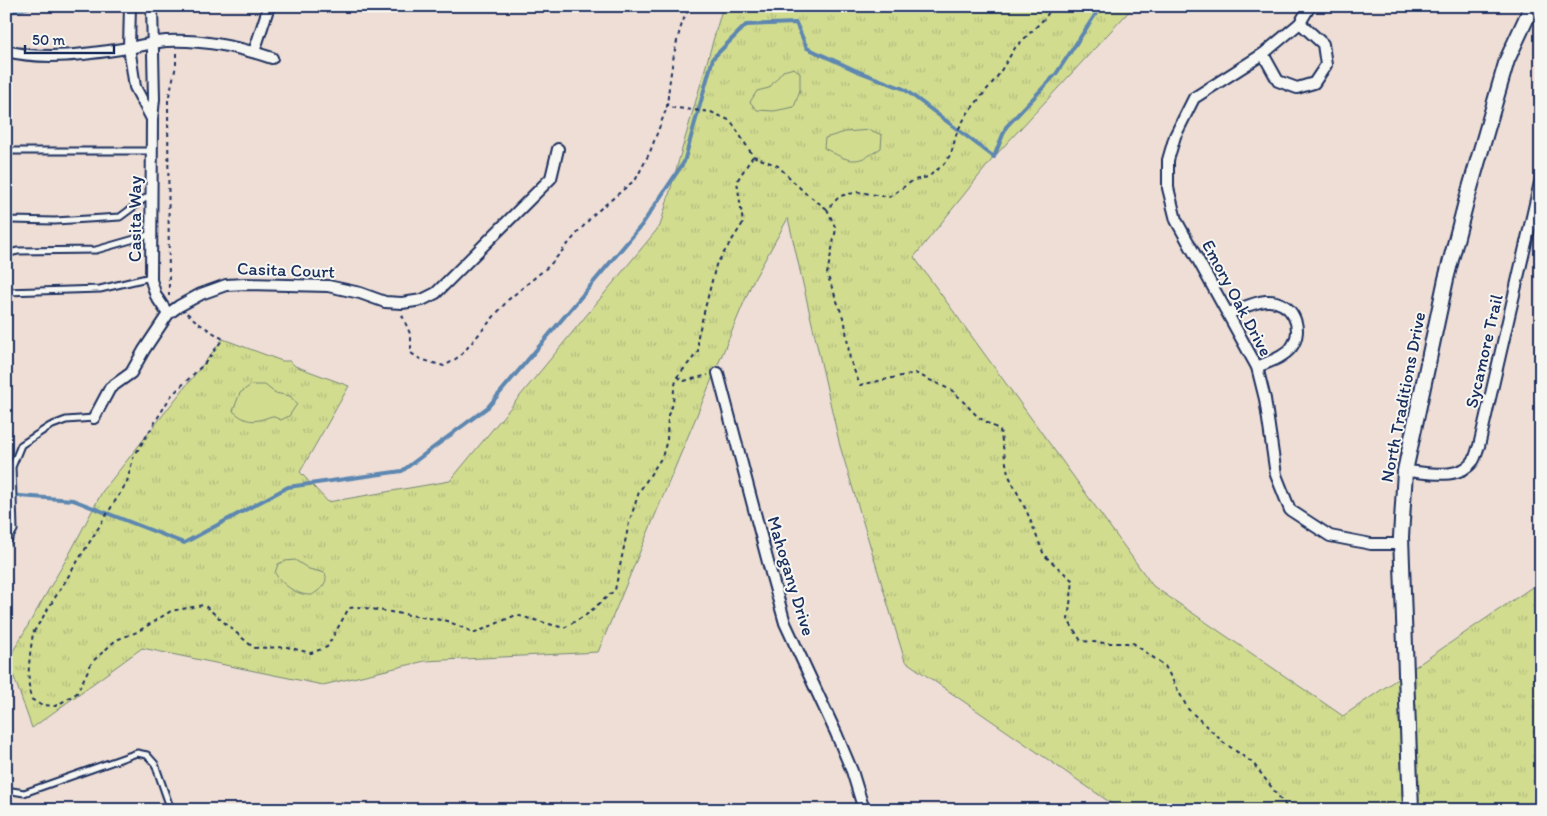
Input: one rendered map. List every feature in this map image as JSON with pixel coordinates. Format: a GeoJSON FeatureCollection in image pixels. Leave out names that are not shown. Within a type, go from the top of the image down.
{"type":"FeatureCollection","features":[{"type":"Feature","properties":{"kind":"street","name":"Casita Way"},"geometry":{"type":"LineString","coordinates":[[130,6],[129,48],[135,87],[152,119]]}},
{"type":"Feature","properties":{"kind":"street","name":"Casita Way"},"geometry":{"type":"LineString","coordinates":[[152,6],[154,99],[152,119],[151,276],[156,296],[168,314]]}},
{"type":"Feature","properties":{"kind":"street"},"geometry":{"type":"LineString","coordinates":[[254,52],[270,6]]}},
{"type":"Feature","properties":{"kind":"street","name":"Emory Oak Drive"},"geometry":{"type":"LineString","coordinates":[[1310,6],[1300,23],[1263,54],[1194,98],[1175,136],[1168,160],[1168,188],[1176,220],[1257,366],[1265,399],[1276,475],[1290,510],[1330,536],[1371,544],[1402,544]]}},
{"type":"Feature","properties":{"kind":"street","name":"North Traditions Drive"},"geometry":{"type":"LineString","coordinates":[[1411,810],[1402,544],[1405,471],[1446,279],[1466,202],[1507,60],[1532,6]]}},
{"type":"Feature","properties":{"kind":"street"},"geometry":{"type":"LineString","coordinates":[[1263,54],[1278,80],[1297,88],[1314,83],[1326,65],[1323,44],[1300,23]]}},
{"type":"Feature","properties":{"kind":"street"},"geometry":{"type":"LineString","coordinates":[[6,51],[19,54],[64,56],[166,42],[235,46],[272,58]]}},
{"type":"Feature","properties":{"kind":"street","name":"Casita Court"},"geometry":{"type":"LineString","coordinates":[[94,418],[110,388],[131,373],[168,314],[201,294],[226,285],[328,286],[360,293],[386,302],[399,303],[422,300],[436,293],[551,178],[558,149]]}},
{"type":"Feature","properties":{"kind":"street","name":"Sycamore Trail"},"geometry":{"type":"LineString","coordinates":[[1405,471],[1450,474],[1463,470],[1473,460],[1479,446],[1541,178]]}},
{"type":"Feature","properties":{"kind":"street"},"geometry":{"type":"LineString","coordinates":[[1229,313],[1266,301],[1286,306],[1292,313],[1297,331],[1291,348],[1276,359],[1257,366]]}},
{"type":"Feature","properties":{"kind":"street","name":"Mahogany Drive"},"geometry":{"type":"LineString","coordinates":[[718,372],[785,623],[852,771],[864,810]]}},
{"type":"Feature","properties":{"kind":"lane"},"geometry":{"type":"LineString","coordinates":[[6,151],[152,151]]}},
{"type":"Feature","properties":{"kind":"lane"},"geometry":{"type":"LineString","coordinates":[[8,221],[55,222],[120,217],[152,194]]}},
{"type":"Feature","properties":{"kind":"lane"},"geometry":{"type":"LineString","coordinates":[[6,259],[9,253],[18,251],[96,250],[152,234]]}},
{"type":"Feature","properties":{"kind":"lane"},"geometry":{"type":"LineString","coordinates":[[6,292],[100,289],[151,276]]}},
{"type":"Feature","properties":{"kind":"lane","name":"Casita Court"},"geometry":{"type":"LineString","coordinates":[[6,544],[14,530],[12,467],[21,445],[50,426],[66,420],[94,418]]}},
{"type":"Feature","properties":{"kind":"lane"},"geometry":{"type":"LineString","coordinates":[[6,790],[24,793],[137,754],[147,755],[155,764],[171,810]]}},
{"type":"Feature","properties":{"kind":"path"},"geometry":{"type":"LineString","coordinates":[[399,303],[411,336],[411,354],[420,360],[444,366],[463,353],[508,300],[550,265],[593,215],[636,179],[650,152],[667,107],[676,44],[687,11],[691,6]]}},
{"type":"Feature","properties":{"kind":"path"},"geometry":{"type":"LineString","coordinates":[[827,209],[840,196],[858,192],[889,197],[914,180],[928,177],[943,165],[951,154],[957,132],[967,114],[985,94],[1015,48],[1045,18],[1053,6]]}},
{"type":"Feature","properties":{"kind":"path"},"geometry":{"type":"LineString","coordinates":[[166,42],[177,52],[176,66],[168,100],[169,297],[198,323],[223,339],[205,363],[171,396],[133,458],[127,482],[33,633],[29,660],[29,691],[31,699],[41,705],[55,706],[77,692],[92,662],[116,640],[137,632],[172,611],[204,605],[254,648],[287,647],[311,653],[327,647],[349,608],[359,607],[447,621],[475,633],[516,615],[564,628],[586,615],[615,590],[629,523],[639,492],[662,457],[667,440],[668,415],[673,404],[677,377],[698,352],[698,336],[716,265],[743,223],[737,181],[753,156]]}},
{"type":"Feature","properties":{"kind":"path"},"geometry":{"type":"LineString","coordinates":[[667,107],[711,112],[731,121],[753,156],[778,166],[804,192],[827,209],[836,229],[827,274],[845,322],[850,360],[860,385],[915,373],[953,391],[978,418],[1000,430],[1008,474],[1028,512],[1044,555],[1073,580],[1068,620],[1081,641],[1134,643],[1165,666],[1188,709],[1223,742],[1254,763],[1289,810]]}},
{"type":"Feature","properties":{"kind":"path"},"geometry":{"type":"LineString","coordinates":[[677,377],[684,381],[718,372]]}},
{"type":"Feature","properties":{"kind":"green space"},"geometry":{"type":"Polygon","coordinates":[[[723,6],[1134,6],[994,157],[914,257],[1153,586],[1343,716],[1541,581],[1541,810],[1121,810],[905,661],[840,446],[788,218],[752,283],[598,652],[425,661],[323,685],[142,648],[32,728],[8,660],[71,551],[102,492],[223,339],[282,361],[290,361],[295,366],[349,386],[300,472],[328,502],[450,481],[660,226],[723,6]]]}},
{"type":"Feature","properties":{"kind":"green space"},"geometry":{"type":"Polygon","coordinates":[[[794,68],[800,73],[800,90],[794,107],[774,111],[757,110],[750,102],[757,91],[769,88],[783,71],[794,68]]]}},
{"type":"Feature","properties":{"kind":"green space"},"geometry":{"type":"Polygon","coordinates":[[[870,130],[882,135],[881,148],[865,158],[858,160],[847,159],[824,148],[825,138],[845,132],[870,130]]]}},
{"type":"Feature","properties":{"kind":"green space"},"geometry":{"type":"Polygon","coordinates":[[[251,385],[265,385],[275,393],[290,396],[297,404],[289,416],[281,420],[272,416],[261,420],[247,420],[233,411],[240,393],[251,385]]]}},
{"type":"Feature","properties":{"kind":"green space"},"geometry":{"type":"Polygon","coordinates":[[[295,560],[309,569],[325,573],[325,583],[312,595],[296,592],[282,582],[275,573],[278,564],[295,560]]]}},
{"type":"Feature","properties":{"kind":"water"},"geometry":{"type":"Polygon","coordinates":[[[6,6],[39,6],[13,13],[6,12],[6,6]]]}},
{"type":"Feature","properties":{"kind":"waterway"},"geometry":{"type":"LineString","coordinates":[[6,495],[73,500],[184,543],[288,487],[402,471],[488,407],[641,226],[684,162],[713,58],[746,25],[796,23],[807,48],[857,71],[904,89],[994,157],[1006,127],[1056,74],[1101,6]]}}]}
